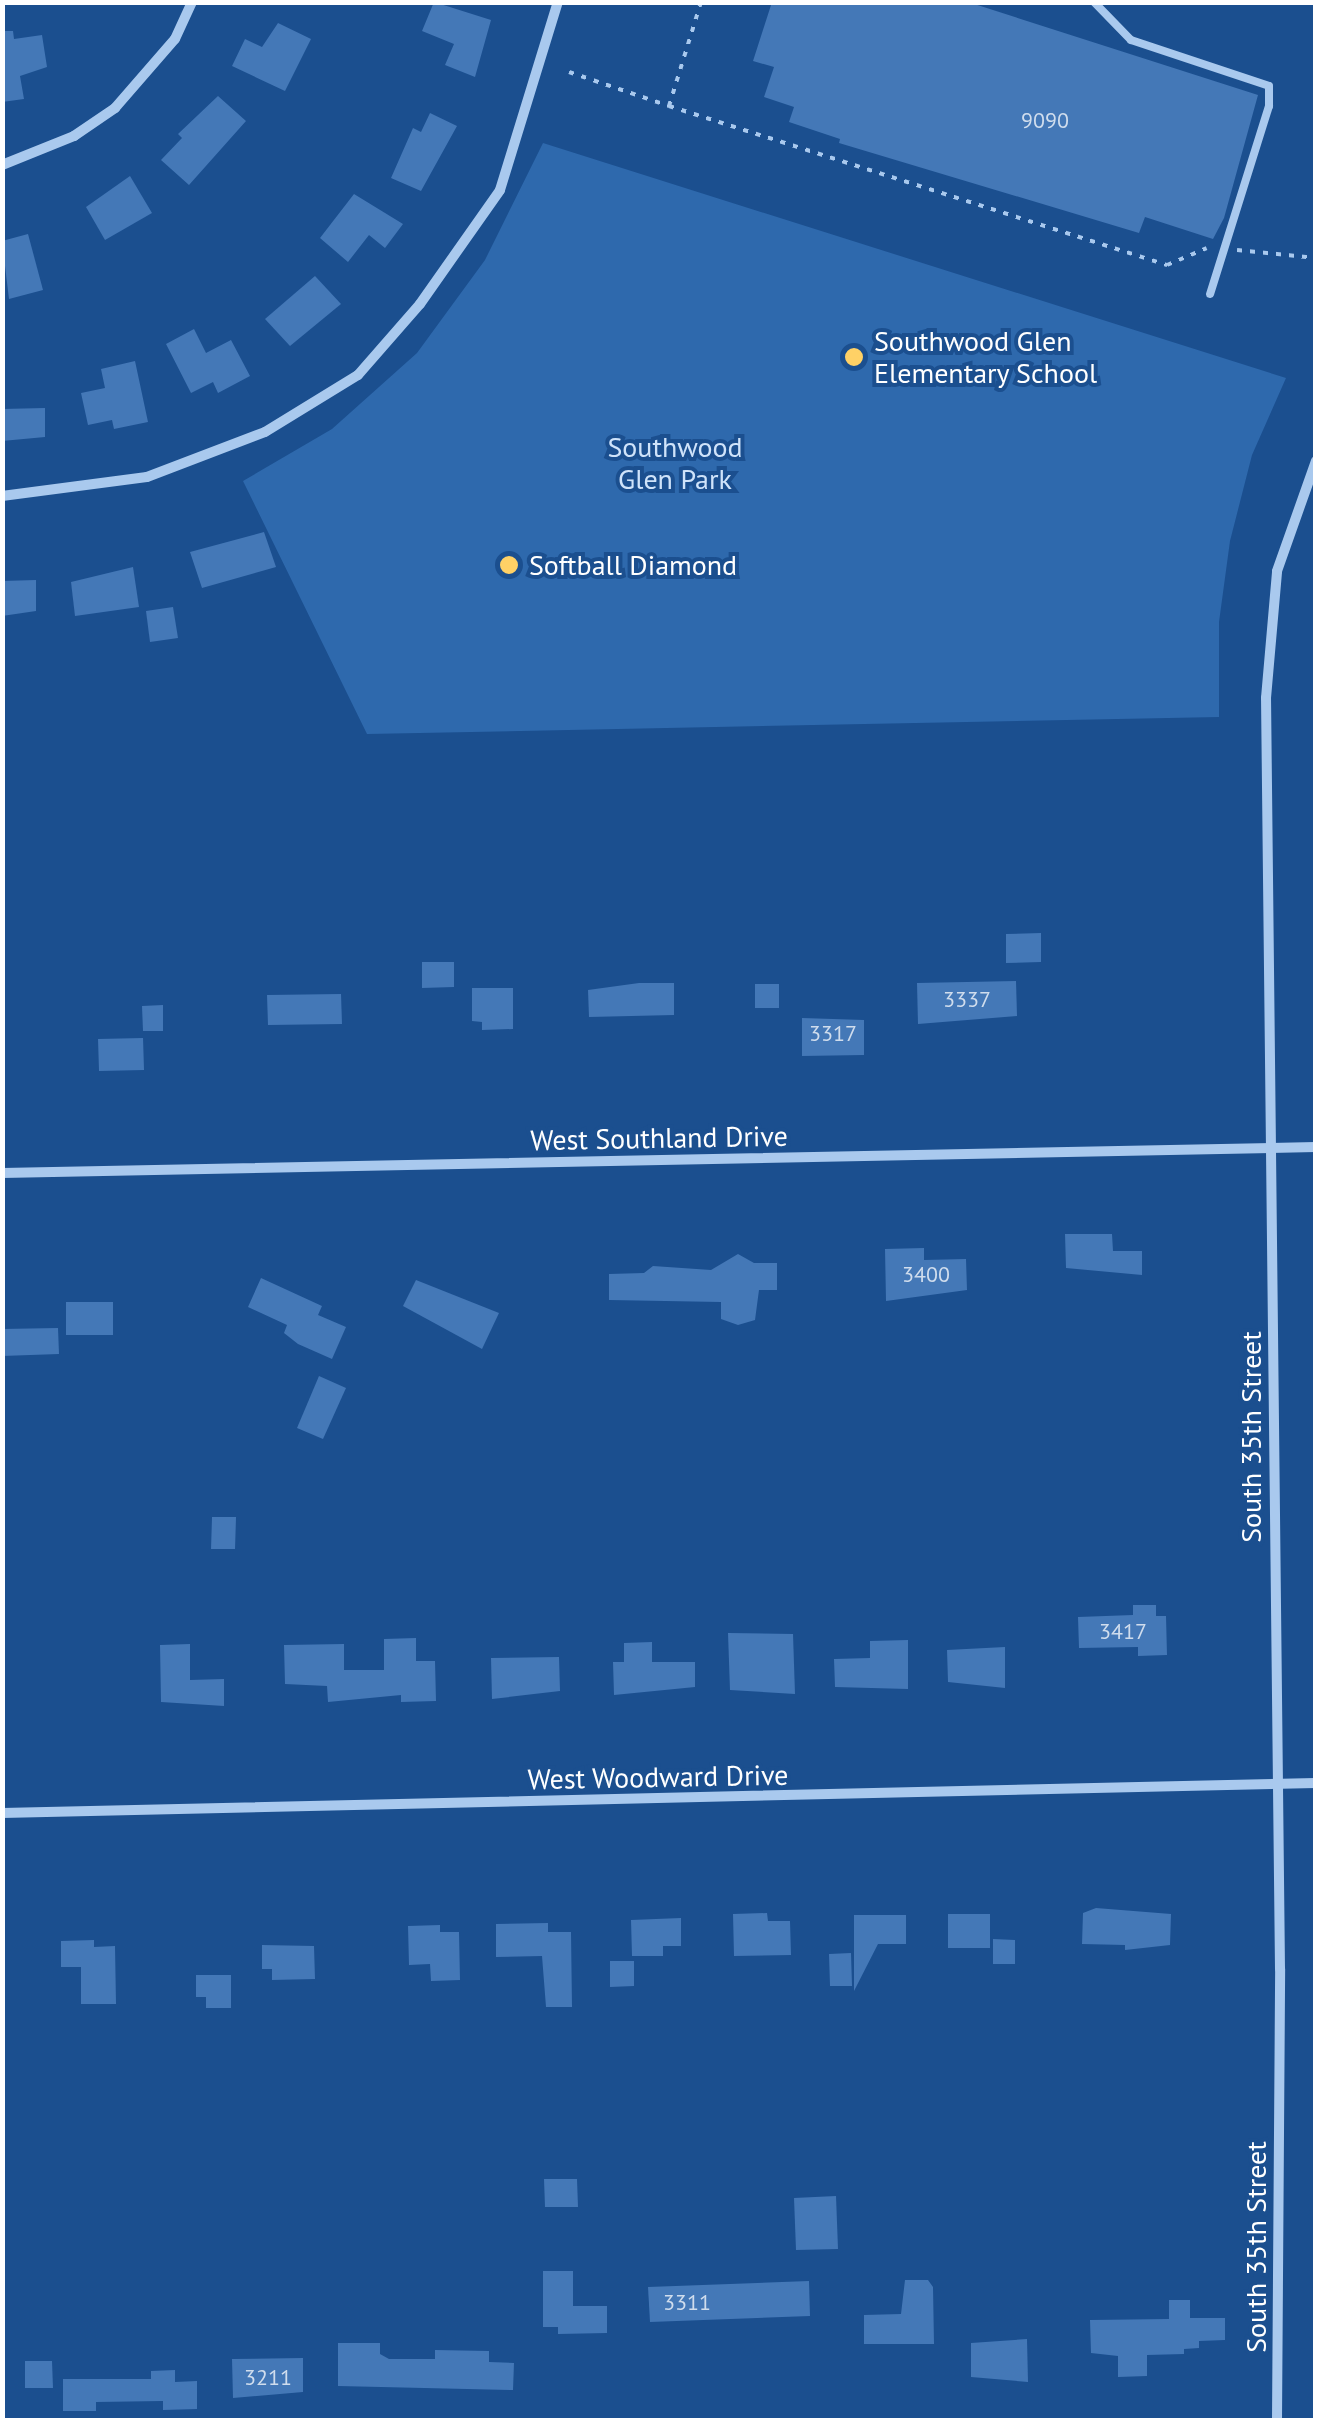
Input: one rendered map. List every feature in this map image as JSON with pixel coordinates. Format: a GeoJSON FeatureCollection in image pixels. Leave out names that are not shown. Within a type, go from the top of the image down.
{"type":"FeatureCollection","features":[{"type":"Feature","properties":{"kind":"street"},"geometry":{"type":"LineString","coordinates":[[2,165],[74,136],[115,108],[174,38],[192,2]]}},
{"type":"Feature","properties":{"kind":"street"},"geometry":{"type":"LineString","coordinates":[[2,496],[147,477],[265,432],[358,375],[420,304],[500,190],[558,2]]}},
{"type":"Feature","properties":{"kind":"street","name":"South 35th Street"},"geometry":{"type":"LineString","coordinates":[[1277,2420],[1280,1969],[1274,1784],[1273,1204],[1267,1148],[1266,698],[1277,571],[1316,461]]}},
{"type":"Feature","properties":{"kind":"street","name":"West Southland Drive"},"geometry":{"type":"LineString","coordinates":[[2,1173],[1316,1148]]}},
{"type":"Feature","properties":{"kind":"street","name":"West Woodward Drive"},"geometry":{"type":"LineString","coordinates":[[2,1813],[1316,1784]]}},
{"type":"Feature","properties":{"kind":"lane"},"geometry":{"type":"LineString","coordinates":[[1094,2],[1131,40],[1269,86],[1269,106],[1210,294]]}},
{"type":"Feature","properties":{"kind":"path"},"geometry":{"type":"LineString","coordinates":[[669,106],[701,2]]}},
{"type":"Feature","properties":{"kind":"path"},"geometry":{"type":"LineString","coordinates":[[569,72],[1167,265],[1217,240]]}},
{"type":"Feature","properties":{"kind":"path"},"geometry":{"type":"LineString","coordinates":[[1270,252],[1280,259],[1316,258]]}},
{"type":"Feature","properties":{"kind":"green space","name":"Southwood Glen Park"},"geometry":{"type":"Polygon","coordinates":[[[543,143],[1286,378],[1252,455],[1230,541],[1219,622],[1219,717],[367,734],[243,481],[332,429],[417,353],[485,260],[543,143]]]}},
{"type":"Feature","properties":{"kind":"building"},"geometry":{"type":"Polygon","coordinates":[[[434,2],[491,20],[475,77],[445,65],[454,44],[422,31],[434,2]]]}},
{"type":"Feature","properties":{"kind":"building"},"geometry":{"type":"Polygon","coordinates":[[[772,2],[968,2],[1258,95],[1224,218],[1213,239],[1145,217],[1139,233],[839,143],[840,139],[789,122],[794,107],[764,97],[774,67],[753,61],[772,2]]]}},
{"type":"Feature","properties":{"kind":"building"},"geometry":{"type":"Polygon","coordinates":[[[278,23],[311,39],[285,91],[232,66],[245,39],[262,47],[278,23]]]}},
{"type":"Feature","properties":{"kind":"building"},"geometry":{"type":"Polygon","coordinates":[[[2,31],[13,31],[14,39],[42,35],[47,67],[20,76],[24,99],[2,102],[2,31]]]}},
{"type":"Feature","properties":{"kind":"building"},"geometry":{"type":"Polygon","coordinates":[[[218,96],[246,121],[189,185],[161,160],[182,138],[178,134],[218,96]]]}},
{"type":"Feature","properties":{"kind":"building"},"geometry":{"type":"Polygon","coordinates":[[[430,113],[457,126],[421,191],[391,178],[413,128],[421,132],[430,113]]]}},
{"type":"Feature","properties":{"kind":"building"},"geometry":{"type":"Polygon","coordinates":[[[130,176],[152,213],[105,240],[86,207],[130,176]]]}},
{"type":"Feature","properties":{"kind":"building"},"geometry":{"type":"Polygon","coordinates":[[[354,194],[403,224],[385,248],[369,235],[348,262],[320,238],[354,194]]]}},
{"type":"Feature","properties":{"kind":"building"},"geometry":{"type":"Polygon","coordinates":[[[28,234],[43,290],[9,299],[2,241],[28,234]]]}},
{"type":"Feature","properties":{"kind":"building"},"geometry":{"type":"Polygon","coordinates":[[[315,276],[341,304],[290,346],[265,319],[315,276]]]}},
{"type":"Feature","properties":{"kind":"building"},"geometry":{"type":"Polygon","coordinates":[[[194,329],[206,353],[231,340],[250,376],[218,393],[213,382],[191,393],[166,344],[194,329]]]}},
{"type":"Feature","properties":{"kind":"building"},"geometry":{"type":"Polygon","coordinates":[[[135,361],[148,422],[114,429],[112,420],[88,425],[81,393],[105,388],[101,369],[135,361]]]}},
{"type":"Feature","properties":{"kind":"building"},"geometry":{"type":"Polygon","coordinates":[[[45,408],[45,437],[2,441],[2,409],[45,408]]]}},
{"type":"Feature","properties":{"kind":"building"},"geometry":{"type":"Polygon","coordinates":[[[264,532],[276,567],[202,588],[190,552],[264,532]]]}},
{"type":"Feature","properties":{"kind":"building"},"geometry":{"type":"Polygon","coordinates":[[[133,567],[139,607],[75,616],[71,582],[133,567]]]}},
{"type":"Feature","properties":{"kind":"building"},"geometry":{"type":"Polygon","coordinates":[[[36,580],[36,611],[2,616],[2,581],[36,580]]]}},
{"type":"Feature","properties":{"kind":"building"},"geometry":{"type":"Polygon","coordinates":[[[173,607],[178,638],[150,642],[146,611],[173,607]]]}},
{"type":"Feature","properties":{"kind":"building"},"geometry":{"type":"Polygon","coordinates":[[[1041,933],[1041,962],[1006,963],[1006,934],[1041,933]]]}},
{"type":"Feature","properties":{"kind":"building"},"geometry":{"type":"Polygon","coordinates":[[[422,962],[454,962],[454,987],[422,988],[422,962]]]}},
{"type":"Feature","properties":{"kind":"building"},"geometry":{"type":"Polygon","coordinates":[[[1016,981],[1017,1016],[918,1024],[917,983],[1016,981]]]}},
{"type":"Feature","properties":{"kind":"building"},"geometry":{"type":"Polygon","coordinates":[[[674,983],[674,1015],[589,1017],[588,990],[674,983]]]}},
{"type":"Feature","properties":{"kind":"building"},"geometry":{"type":"Polygon","coordinates":[[[755,984],[779,984],[779,1008],[755,1008],[755,984]]]}},
{"type":"Feature","properties":{"kind":"building"},"geometry":{"type":"Polygon","coordinates":[[[472,988],[513,988],[513,1029],[482,1030],[482,1022],[472,1021],[472,988]]]}},
{"type":"Feature","properties":{"kind":"building"},"geometry":{"type":"Polygon","coordinates":[[[341,994],[342,1024],[268,1025],[267,995],[341,994]]]}},
{"type":"Feature","properties":{"kind":"building"},"geometry":{"type":"Polygon","coordinates":[[[163,1005],[163,1031],[143,1031],[142,1006],[163,1005]]]}},
{"type":"Feature","properties":{"kind":"building"},"geometry":{"type":"Polygon","coordinates":[[[802,1018],[864,1020],[864,1055],[802,1056],[802,1018]]]}},
{"type":"Feature","properties":{"kind":"building"},"geometry":{"type":"Polygon","coordinates":[[[143,1038],[144,1070],[99,1071],[98,1039],[143,1038]]]}},
{"type":"Feature","properties":{"kind":"building"},"geometry":{"type":"Polygon","coordinates":[[[1065,1234],[1112,1234],[1113,1251],[1142,1251],[1142,1275],[1066,1268],[1065,1234]]]}},
{"type":"Feature","properties":{"kind":"building"},"geometry":{"type":"Polygon","coordinates":[[[924,1248],[924,1260],[966,1259],[967,1290],[886,1301],[885,1249],[924,1248]]]}},
{"type":"Feature","properties":{"kind":"building"},"geometry":{"type":"Polygon","coordinates":[[[738,1254],[754,1263],[777,1263],[777,1290],[759,1290],[755,1320],[738,1325],[721,1319],[721,1302],[609,1300],[609,1274],[644,1273],[653,1266],[711,1270],[738,1254]]]}},
{"type":"Feature","properties":{"kind":"building"},"geometry":{"type":"Polygon","coordinates":[[[261,1278],[322,1306],[318,1315],[346,1327],[332,1359],[298,1344],[284,1333],[287,1325],[248,1307],[261,1278]]]}},
{"type":"Feature","properties":{"kind":"building"},"geometry":{"type":"Polygon","coordinates":[[[416,1280],[499,1313],[482,1349],[403,1306],[416,1280]]]}},
{"type":"Feature","properties":{"kind":"building"},"geometry":{"type":"Polygon","coordinates":[[[66,1302],[113,1302],[113,1335],[66,1335],[66,1302]]]}},
{"type":"Feature","properties":{"kind":"building"},"geometry":{"type":"Polygon","coordinates":[[[58,1328],[59,1354],[2,1356],[2,1329],[58,1328]]]}},
{"type":"Feature","properties":{"kind":"building"},"geometry":{"type":"Polygon","coordinates":[[[319,1376],[346,1388],[323,1439],[297,1428],[319,1376]]]}},
{"type":"Feature","properties":{"kind":"building"},"geometry":{"type":"Polygon","coordinates":[[[212,1517],[236,1517],[235,1549],[211,1549],[212,1517]]]}},
{"type":"Feature","properties":{"kind":"building"},"geometry":{"type":"Polygon","coordinates":[[[1133,1605],[1156,1605],[1156,1616],[1166,1616],[1167,1655],[1138,1656],[1138,1647],[1079,1648],[1078,1617],[1133,1615],[1133,1605]]]}},
{"type":"Feature","properties":{"kind":"building"},"geometry":{"type":"Polygon","coordinates":[[[728,1633],[793,1634],[795,1694],[730,1690],[728,1633]]]}},
{"type":"Feature","properties":{"kind":"building"},"geometry":{"type":"Polygon","coordinates":[[[416,1638],[416,1661],[435,1661],[436,1701],[401,1702],[401,1695],[328,1702],[327,1686],[285,1684],[284,1645],[344,1644],[344,1670],[384,1670],[384,1639],[416,1638]]]}},
{"type":"Feature","properties":{"kind":"building"},"geometry":{"type":"Polygon","coordinates":[[[908,1640],[908,1689],[835,1687],[834,1659],[870,1658],[870,1641],[908,1640]]]}},
{"type":"Feature","properties":{"kind":"building"},"geometry":{"type":"Polygon","coordinates":[[[652,1642],[652,1662],[695,1662],[695,1687],[614,1695],[613,1662],[624,1662],[624,1643],[652,1642]]]}},
{"type":"Feature","properties":{"kind":"building"},"geometry":{"type":"Polygon","coordinates":[[[190,1644],[190,1680],[224,1679],[224,1706],[161,1702],[160,1645],[190,1644]]]}},
{"type":"Feature","properties":{"kind":"building"},"geometry":{"type":"Polygon","coordinates":[[[1005,1647],[1005,1688],[948,1682],[947,1650],[1005,1647]]]}},
{"type":"Feature","properties":{"kind":"building"},"geometry":{"type":"Polygon","coordinates":[[[559,1657],[560,1691],[492,1699],[491,1658],[559,1657]]]}},
{"type":"Feature","properties":{"kind":"building"},"geometry":{"type":"Polygon","coordinates":[[[1096,1908],[1171,1914],[1170,1945],[1125,1950],[1125,1945],[1082,1944],[1083,1913],[1096,1908]]]}},
{"type":"Feature","properties":{"kind":"building"},"geometry":{"type":"Polygon","coordinates":[[[767,1913],[768,1921],[790,1921],[791,1955],[734,1956],[733,1914],[767,1913]]]}},
{"type":"Feature","properties":{"kind":"building"},"geometry":{"type":"Polygon","coordinates":[[[948,1914],[990,1914],[990,1948],[948,1948],[948,1914]]]}},
{"type":"Feature","properties":{"kind":"building"},"geometry":{"type":"Polygon","coordinates":[[[854,1915],[906,1915],[906,1944],[878,1944],[854,1991],[854,1915]]]}},
{"type":"Feature","properties":{"kind":"building"},"geometry":{"type":"Polygon","coordinates":[[[681,1918],[681,1946],[663,1946],[663,1956],[632,1956],[631,1920],[681,1918]]]}},
{"type":"Feature","properties":{"kind":"building"},"geometry":{"type":"Polygon","coordinates":[[[548,1923],[548,1932],[571,1932],[572,2007],[546,2007],[542,1956],[496,1957],[496,1924],[548,1923]]]}},
{"type":"Feature","properties":{"kind":"building"},"geometry":{"type":"Polygon","coordinates":[[[440,1925],[440,1932],[459,1932],[460,1980],[431,1981],[430,1964],[409,1965],[408,1926],[440,1925]]]}},
{"type":"Feature","properties":{"kind":"building"},"geometry":{"type":"Polygon","coordinates":[[[993,1939],[1015,1940],[1015,1964],[993,1964],[993,1939]]]}},
{"type":"Feature","properties":{"kind":"building"},"geometry":{"type":"Polygon","coordinates":[[[94,1940],[94,1947],[115,1946],[116,2004],[81,2004],[81,1967],[61,1967],[61,1941],[94,1940]]]}},
{"type":"Feature","properties":{"kind":"building"},"geometry":{"type":"Polygon","coordinates":[[[262,1945],[314,1946],[315,1979],[272,1980],[272,1969],[262,1969],[262,1945]]]}},
{"type":"Feature","properties":{"kind":"building"},"geometry":{"type":"Polygon","coordinates":[[[851,1953],[852,1986],[830,1986],[829,1954],[851,1953]]]}},
{"type":"Feature","properties":{"kind":"building"},"geometry":{"type":"Polygon","coordinates":[[[610,1961],[634,1961],[634,1986],[610,1987],[610,1961]]]}},
{"type":"Feature","properties":{"kind":"building"},"geometry":{"type":"Polygon","coordinates":[[[196,1975],[231,1975],[231,2008],[206,2008],[206,1997],[196,1997],[196,1975]]]}},
{"type":"Feature","properties":{"kind":"building"},"geometry":{"type":"Polygon","coordinates":[[[544,2179],[577,2179],[578,2207],[545,2207],[544,2179]]]}},
{"type":"Feature","properties":{"kind":"building"},"geometry":{"type":"Polygon","coordinates":[[[836,2196],[838,2249],[796,2250],[794,2198],[836,2196]]]}},
{"type":"Feature","properties":{"kind":"building"},"geometry":{"type":"Polygon","coordinates":[[[543,2271],[573,2271],[573,2306],[607,2306],[607,2333],[558,2334],[558,2327],[543,2327],[543,2271]]]}},
{"type":"Feature","properties":{"kind":"building"},"geometry":{"type":"Polygon","coordinates":[[[905,2280],[928,2280],[933,2287],[934,2344],[864,2344],[864,2315],[901,2314],[905,2280]]]}},
{"type":"Feature","properties":{"kind":"building"},"geometry":{"type":"Polygon","coordinates":[[[809,2281],[810,2316],[650,2322],[648,2287],[809,2281]]]}},
{"type":"Feature","properties":{"kind":"building"},"geometry":{"type":"Polygon","coordinates":[[[1169,2300],[1190,2300],[1190,2318],[1225,2318],[1225,2340],[1199,2341],[1199,2348],[1184,2349],[1184,2354],[1147,2355],[1147,2376],[1118,2377],[1118,2356],[1091,2353],[1090,2320],[1169,2319],[1169,2300]]]}},
{"type":"Feature","properties":{"kind":"building"},"geometry":{"type":"Polygon","coordinates":[[[1027,2339],[1028,2382],[971,2377],[971,2343],[1027,2339]]]}},
{"type":"Feature","properties":{"kind":"building"},"geometry":{"type":"Polygon","coordinates":[[[338,2343],[380,2343],[380,2354],[389,2359],[435,2359],[435,2350],[489,2351],[489,2362],[514,2363],[513,2390],[338,2386],[338,2343]]]}},
{"type":"Feature","properties":{"kind":"building"},"geometry":{"type":"Polygon","coordinates":[[[303,2358],[303,2392],[233,2398],[232,2359],[303,2358]]]}},
{"type":"Feature","properties":{"kind":"building"},"geometry":{"type":"Polygon","coordinates":[[[25,2361],[52,2361],[53,2388],[25,2388],[25,2361]]]}},
{"type":"Feature","properties":{"kind":"building"},"geometry":{"type":"Polygon","coordinates":[[[175,2370],[175,2382],[197,2381],[197,2409],[163,2410],[163,2401],[96,2402],[96,2411],[63,2411],[63,2379],[151,2379],[151,2371],[175,2370]]]}},
{"type":"Feature","properties":{"kind":"place","name":"Southwood Glen Elementary School"},"geometry":{"type":"Point","coordinates":[854,357]}},
{"type":"Feature","properties":{"kind":"place","name":"Softball Diamond"},"geometry":{"type":"Point","coordinates":[509,565]}}]}
